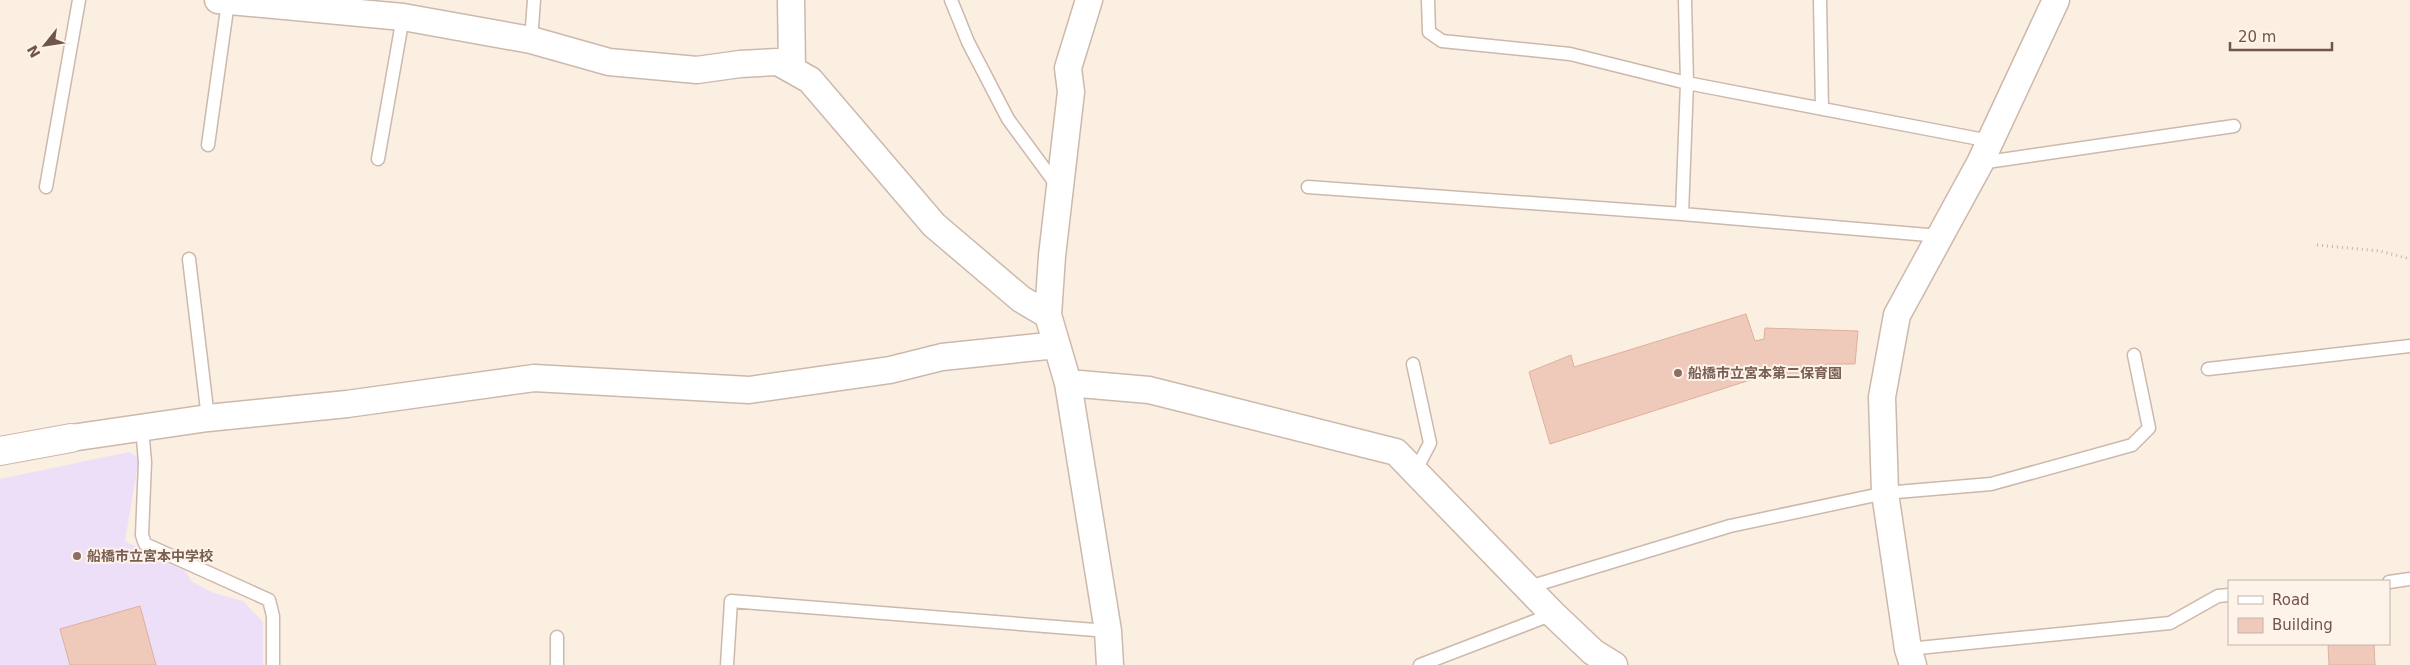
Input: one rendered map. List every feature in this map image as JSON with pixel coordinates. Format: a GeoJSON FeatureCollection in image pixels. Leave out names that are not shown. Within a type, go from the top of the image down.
{"type":"FeatureCollection","features":[{"type":"Feature","properties":{"kind":"street"},"geometry":{"type":"LineString","coordinates":[[791,0],[792,69]]}},
{"type":"Feature","properties":{"kind":"street"},"geometry":{"type":"LineString","coordinates":[[1089,0],[1068,68],[1071,92],[1048,315],[1068,384],[1108,631],[1110,665]]}},
{"type":"Feature","properties":{"kind":"street"},"geometry":{"type":"LineString","coordinates":[[1911,657],[1885,493],[1882,397],[1897,315],[1985,152],[2056,0]]}},
{"type":"Feature","properties":{"kind":"street"},"geometry":{"type":"LineString","coordinates":[[223,1],[288,3],[403,16],[531,40],[609,62],[696,70],[740,64],[778,62],[810,80],[934,226],[1021,299],[1048,315]]}},
{"type":"Feature","properties":{"kind":"street"},"geometry":{"type":"LineString","coordinates":[[1,447],[208,418],[347,404],[534,378],[748,390],[890,370],[942,357],[1057,345]]}},
{"type":"Feature","properties":{"kind":"street"},"geometry":{"type":"LineString","coordinates":[[1068,384],[1149,390],[1396,452],[1529,587],[1553,614],[1593,652],[1614,665]]}},
{"type":"Feature","properties":{"kind":"lane"},"geometry":{"type":"LineString","coordinates":[[46,187],[79,0]]}},
{"type":"Feature","properties":{"kind":"lane"},"geometry":{"type":"LineString","coordinates":[[531,40],[534,0]]}},
{"type":"Feature","properties":{"kind":"lane"},"geometry":{"type":"LineString","coordinates":[[951,0],[968,42],[1008,119],[1060,191]]}},
{"type":"Feature","properties":{"kind":"lane"},"geometry":{"type":"LineString","coordinates":[[1428,0],[1429,32],[1442,41],[1570,54],[1687,83],[1822,109],[1985,152],[2234,126]]}},
{"type":"Feature","properties":{"kind":"lane"},"geometry":{"type":"LineString","coordinates":[[1682,214],[1687,83],[1685,0]]}},
{"type":"Feature","properties":{"kind":"lane"},"geometry":{"type":"LineString","coordinates":[[1820,0],[1822,109]]}},
{"type":"Feature","properties":{"kind":"lane"},"geometry":{"type":"LineString","coordinates":[[208,145],[223,1]]}},
{"type":"Feature","properties":{"kind":"lane"},"geometry":{"type":"LineString","coordinates":[[378,159],[403,16]]}},
{"type":"Feature","properties":{"kind":"lane"},"geometry":{"type":"LineString","coordinates":[[1308,187],[1682,214],[1940,236]]}},
{"type":"Feature","properties":{"kind":"lane"},"geometry":{"type":"LineString","coordinates":[[189,259],[208,418]]}},
{"type":"Feature","properties":{"kind":"lane"},"geometry":{"type":"LineString","coordinates":[[2208,369],[2410,346]]}},
{"type":"Feature","properties":{"kind":"lane"},"geometry":{"type":"LineString","coordinates":[[1529,587],[1730,526],[1885,493],[1990,484],[2132,445],[2149,428],[2134,356]]}},
{"type":"Feature","properties":{"kind":"lane"},"geometry":{"type":"LineString","coordinates":[[1413,364],[1430,443],[1415,472]]}},
{"type":"Feature","properties":{"kind":"lane"},"geometry":{"type":"LineString","coordinates":[[142,428],[144,462],[142,535],[144,544],[269,600],[273,616],[273,665]]}},
{"type":"Feature","properties":{"kind":"lane"},"geometry":{"type":"LineString","coordinates":[[2390,582],[2410,580]]}},
{"type":"Feature","properties":{"kind":"lane"},"geometry":{"type":"LineString","coordinates":[[1911,657],[2170,624],[2218,596],[2228,595]]}},
{"type":"Feature","properties":{"kind":"lane"},"geometry":{"type":"LineString","coordinates":[[727,665],[731,601],[1108,631]]}},
{"type":"Feature","properties":{"kind":"lane"},"geometry":{"type":"LineString","coordinates":[[1420,665],[1553,614]]}},
{"type":"Feature","properties":{"kind":"lane"},"geometry":{"type":"LineString","coordinates":[[557,637],[557,665]]}},
{"type":"Feature","properties":{"kind":"path"},"geometry":{"type":"LineString","coordinates":[[2317,245],[2380,251],[2410,259]]}},
{"type":"Feature","properties":{"kind":"shaded area","name":"船橋市立宮本中学校"},"geometry":{"type":"Polygon","coordinates":[[[129,452],[139,458],[125,541],[185,571],[192,582],[214,593],[243,601],[263,622],[263,665],[0,665],[0,479],[129,452]]]}},
{"type":"Feature","properties":{"kind":"building"},"geometry":{"type":"Polygon","coordinates":[[[1746,314],[1755,341],[1764,339],[1765,328],[1858,331],[1855,364],[1826,364],[1824,376],[1769,374],[1550,444],[1529,372],[1571,355],[1574,367],[1746,314]]]}},
{"type":"Feature","properties":{"kind":"building"},"geometry":{"type":"Polygon","coordinates":[[[140,606],[156,665],[70,665],[60,629],[140,606]]]}},
{"type":"Feature","properties":{"kind":"building"},"geometry":{"type":"Polygon","coordinates":[[[2328,645],[2374,645],[2375,665],[2329,665],[2328,645]]]}},
{"type":"Feature","properties":{"kind":"place","name":"船橋市立宮本第二保育園"},"geometry":{"type":"Point","coordinates":[1678,373]}},
{"type":"Feature","properties":{"kind":"place","name":"船橋市立宮本中学校"},"geometry":{"type":"Point","coordinates":[77,556]}}]}
